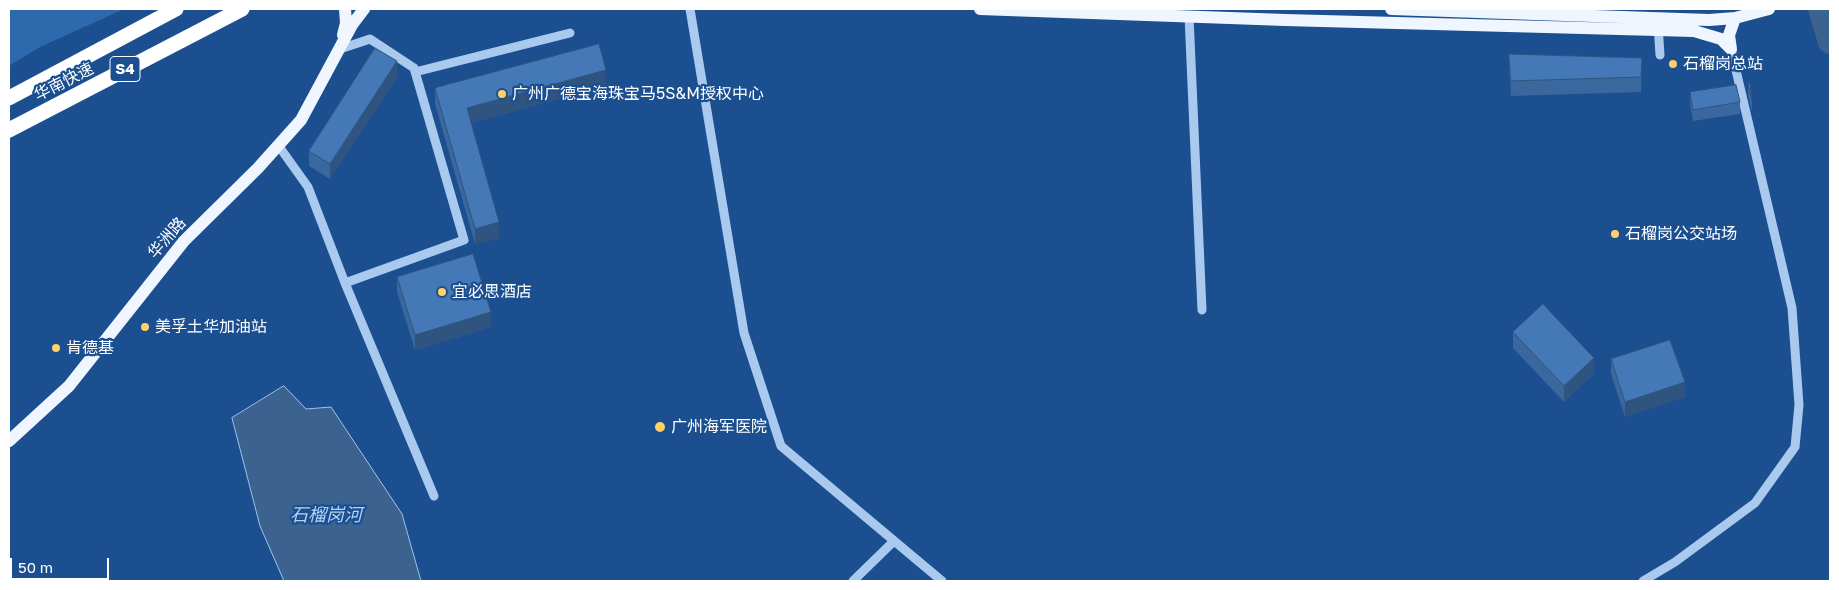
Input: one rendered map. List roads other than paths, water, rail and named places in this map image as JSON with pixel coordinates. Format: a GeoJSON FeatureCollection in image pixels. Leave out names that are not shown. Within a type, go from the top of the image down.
{"type":"FeatureCollection","features":[{"type":"Feature","properties":{"kind":"highway","name":"华南快速"},"geometry":{"type":"LineString","coordinates":[[9,98],[176,9]]}},
{"type":"Feature","properties":{"kind":"highway","name":"华南快速"},"geometry":{"type":"LineString","coordinates":[[9,130],[242,9]]}},
{"type":"Feature","properties":{"kind":"main road"},"geometry":{"type":"LineString","coordinates":[[340,49],[346,23],[345,9]]}},
{"type":"Feature","properties":{"kind":"main road"},"geometry":{"type":"LineString","coordinates":[[340,49],[354,9]]}},
{"type":"Feature","properties":{"kind":"main road"},"geometry":{"type":"LineString","coordinates":[[340,49],[352,25],[364,9]]}},
{"type":"Feature","properties":{"kind":"main road"},"geometry":{"type":"LineString","coordinates":[[980,9],[1658,24],[1735,18],[1769,9]]}},
{"type":"Feature","properties":{"kind":"main road"},"geometry":{"type":"LineString","coordinates":[[1391,9],[1658,24],[1708,34],[1721,39],[1730,49]]}},
{"type":"Feature","properties":{"kind":"main road"},"geometry":{"type":"LineString","coordinates":[[1730,49],[1729,35],[1735,18]]}},
{"type":"Feature","properties":{"kind":"main road","name":"华洲路"},"geometry":{"type":"LineString","coordinates":[[9,440],[69,386],[184,241],[258,168],[301,120],[340,49]]}},
{"type":"Feature","properties":{"kind":"street"},"geometry":{"type":"LineString","coordinates":[[690,9],[744,333],[781,446],[942,581]]}},
{"type":"Feature","properties":{"kind":"street"},"geometry":{"type":"LineString","coordinates":[[1187,13],[1202,310]]}},
{"type":"Feature","properties":{"kind":"street"},"geometry":{"type":"LineString","coordinates":[[1658,24],[1660,55]]}},
{"type":"Feature","properties":{"kind":"street"},"geometry":{"type":"LineString","coordinates":[[415,72],[570,33]]}},
{"type":"Feature","properties":{"kind":"street"},"geometry":{"type":"LineString","coordinates":[[340,49],[370,39],[414,68],[464,240],[345,283]]}},
{"type":"Feature","properties":{"kind":"street"},"geometry":{"type":"LineString","coordinates":[[1643,581],[1675,562],[1755,503],[1795,447],[1799,405],[1792,308],[1730,49]]}},
{"type":"Feature","properties":{"kind":"street"},"geometry":{"type":"LineString","coordinates":[[278,145],[308,187],[345,283],[434,496]]}},
{"type":"Feature","properties":{"kind":"street"},"geometry":{"type":"LineString","coordinates":[[853,581],[894,541]]}},
{"type":"Feature","properties":{"kind":"water","name":"石榴岗河"},"geometry":{"type":"Polygon","coordinates":[[[284,386],[306,409],[331,407],[402,514],[421,581],[284,581],[260,526],[232,418],[284,386]]]}},
{"type":"Feature","properties":{"kind":"waterway"},"geometry":{"type":"LineString","coordinates":[[1820,9],[1830,42]]}},
{"type":"Feature","properties":{"kind":"place","name":"石榴岗总站"},"geometry":{"type":"Point","coordinates":[1673,64]}},
{"type":"Feature","properties":{"kind":"place","name":"广州广德宝海珠宝马5S&M授权中心"},"geometry":{"type":"Point","coordinates":[502,94]}},
{"type":"Feature","properties":{"kind":"place","name":"石榴岗公交站场"},"geometry":{"type":"Point","coordinates":[1615,234]}},
{"type":"Feature","properties":{"kind":"place","name":"宜必思酒店"},"geometry":{"type":"Point","coordinates":[442,292]}},
{"type":"Feature","properties":{"kind":"place","name":"美孚土华加油站"},"geometry":{"type":"Point","coordinates":[145,327]}},
{"type":"Feature","properties":{"kind":"place","name":"肯德基"},"geometry":{"type":"Point","coordinates":[56,348]}},
{"type":"Feature","properties":{"kind":"place","name":"广州海军医院"},"geometry":{"type":"Point","coordinates":[660,427]}}]}
